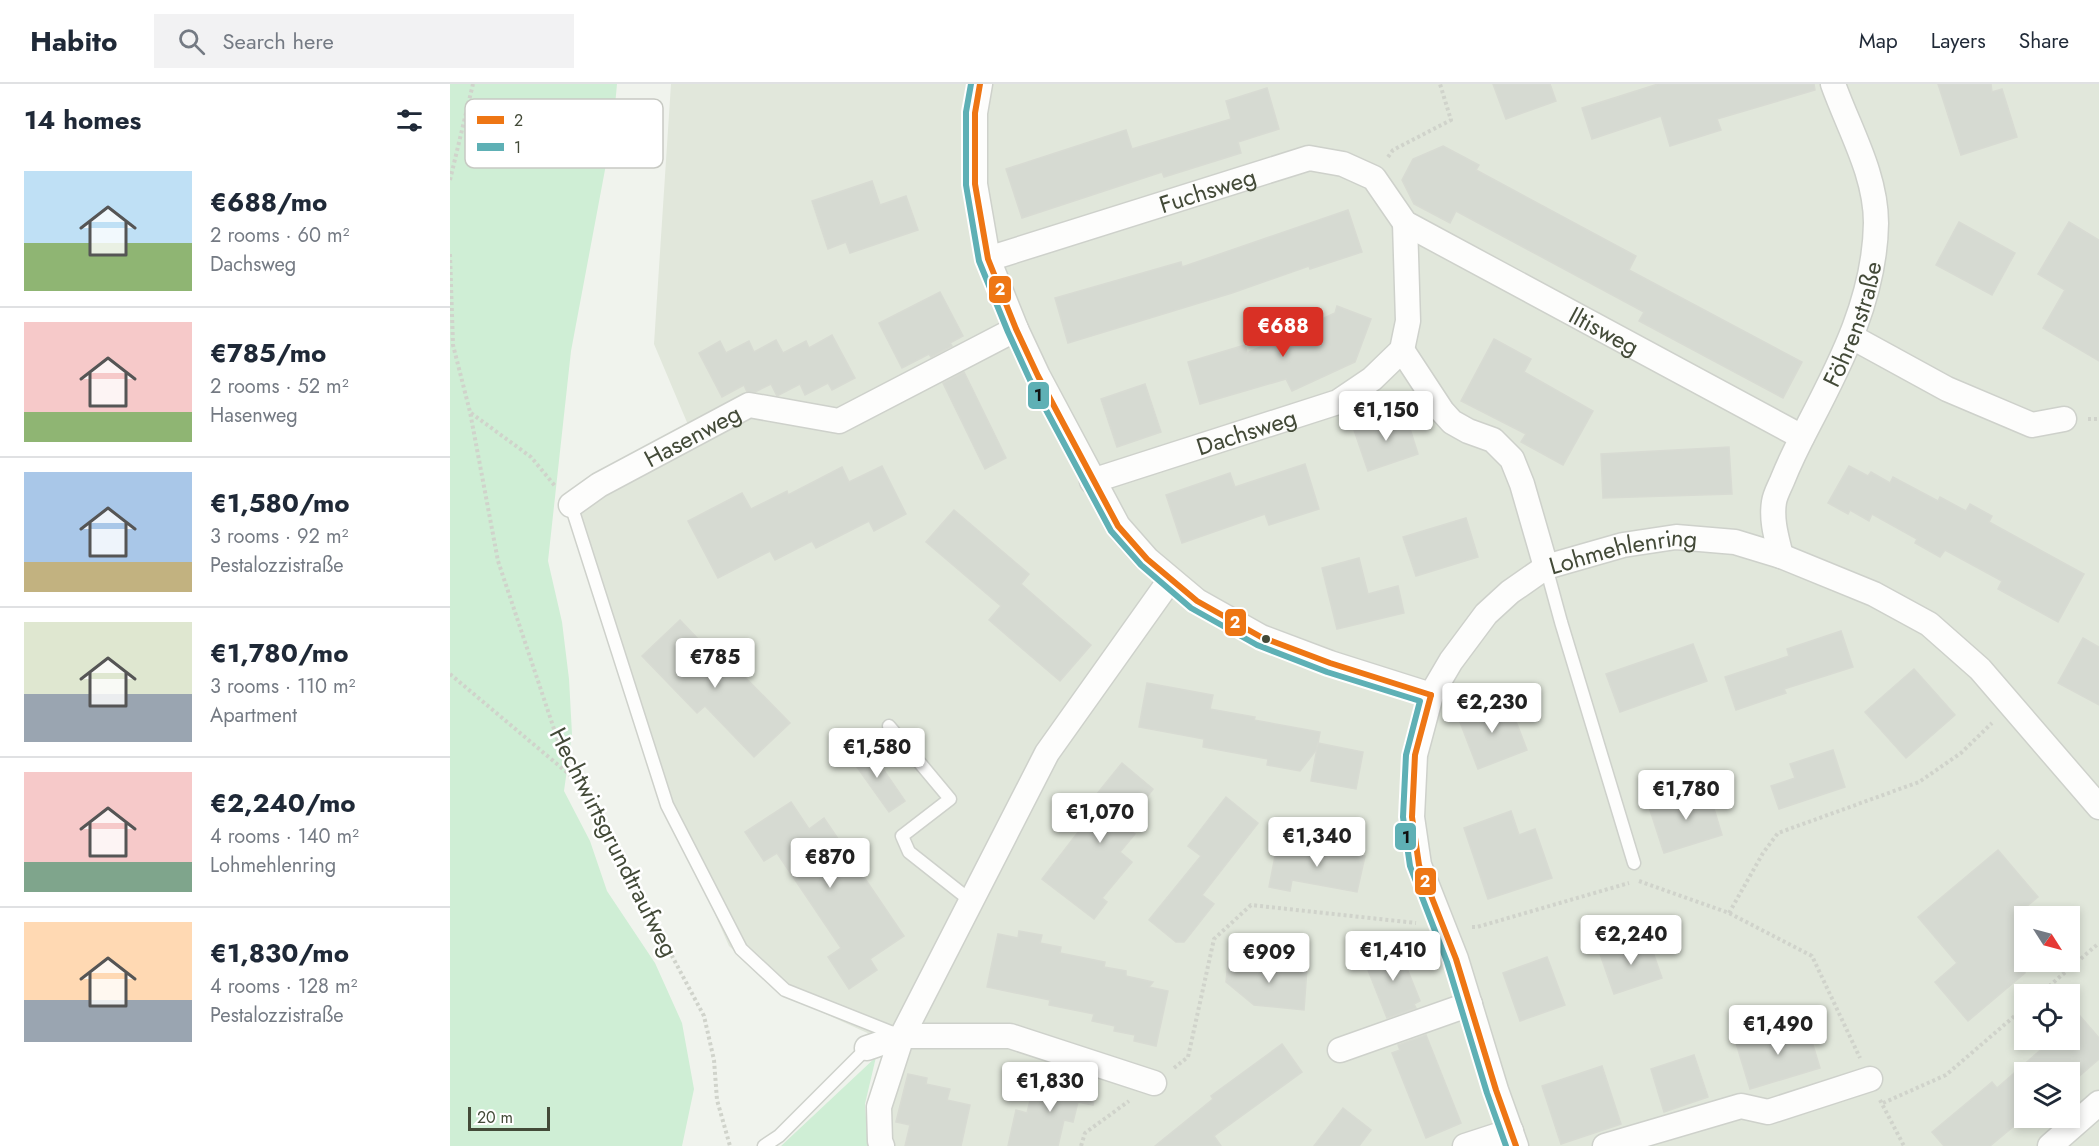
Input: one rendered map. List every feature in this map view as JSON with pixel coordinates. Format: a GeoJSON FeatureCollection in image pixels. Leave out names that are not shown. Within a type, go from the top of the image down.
{"type":"FeatureCollection","features":[{"type":"Feature","properties":{"kind":"street"},"geometry":{"type":"LineString","coordinates":[[980,84],[975,113],[975,184],[988,259],[1016,329],[1092,481],[1118,526],[1147,559],[1197,602],[1261,637],[1330,663],[1431,695]]}},
{"type":"Feature","properties":{"kind":"street","name":"Föhrenstraße"},"geometry":{"type":"LineString","coordinates":[[1781,556],[1773,523],[1774,501],[1793,453],[1837,371],[1852,337],[1874,259],[1874,196],[1833,84]]}},
{"type":"Feature","properties":{"kind":"street","name":"Fuchsweg"},"geometry":{"type":"LineString","coordinates":[[988,259],[1310,158],[1343,164],[1374,178]]}},
{"type":"Feature","properties":{"kind":"street"},"geometry":{"type":"LineString","coordinates":[[1374,178],[1405,223],[1408,321],[1402,350],[1442,411],[1452,422],[1468,431],[1493,440],[1512,459],[1522,484],[1546,567]]}},
{"type":"Feature","properties":{"kind":"street","name":"Iltisweg"},"geometry":{"type":"LineString","coordinates":[[1405,223],[1803,436]]}},
{"type":"Feature","properties":{"kind":"street","name":"Hasenweg"},"geometry":{"type":"LineString","coordinates":[[571,505],[599,485],[749,405],[839,421],[1016,329]]}},
{"type":"Feature","properties":{"kind":"street"},"geometry":{"type":"LineString","coordinates":[[1852,337],[1947,389],[2032,425],[2064,419]]}},
{"type":"Feature","properties":{"kind":"street","name":"Dachsweg"},"geometry":{"type":"LineString","coordinates":[[1092,481],[1338,402],[1372,379],[1402,350]]}},
{"type":"Feature","properties":{"kind":"street","name":"Lohmehlenring"},"geometry":{"type":"LineString","coordinates":[[1465,1146],[1513,1139],[1444,926],[1419,864],[1412,817],[1415,755],[1431,695],[1451,661],[1486,614],[1510,592],[1546,567],[1623,545],[1676,537],[1735,542],[1781,556],[1874,594],[1929,624],[1980,669],[2099,807]]}},
{"type":"Feature","properties":{"kind":"street"},"geometry":{"type":"LineString","coordinates":[[882,1146],[879,1107],[902,1036],[1047,753],[1170,580]]}},
{"type":"Feature","properties":{"kind":"street"},"geometry":{"type":"LineString","coordinates":[[1340,1050],[1470,1004]]}},
{"type":"Feature","properties":{"kind":"street"},"geometry":{"type":"LineString","coordinates":[[867,1048],[902,1036],[1010,1036],[1154,1083]]}},
{"type":"Feature","properties":{"kind":"street"},"geometry":{"type":"LineString","coordinates":[[1605,1146],[1741,1106],[1768,1112],[1870,1079]]}},
{"type":"Feature","properties":{"kind":"street"},"geometry":{"type":"LineString","coordinates":[[2050,1146],[2099,1103]]}},
{"type":"Feature","properties":{"kind":"lane"},"geometry":{"type":"LineString","coordinates":[[571,505],[667,805],[741,949],[785,990],[902,1036]]}},
{"type":"Feature","properties":{"kind":"lane"},"geometry":{"type":"LineString","coordinates":[[1546,567],[1634,863]]}},
{"type":"Feature","properties":{"kind":"lane"},"geometry":{"type":"LineString","coordinates":[[889,726],[950,799],[902,836],[909,852],[971,902]]}},
{"type":"Feature","properties":{"kind":"lane"},"geometry":{"type":"LineString","coordinates":[[764,1146],[779,1136],[867,1048]]}},
{"type":"Feature","properties":{"kind":"path"},"geometry":{"type":"LineString","coordinates":[[469,99],[473,84]]}},
{"type":"Feature","properties":{"kind":"path"},"geometry":{"type":"LineString","coordinates":[[1374,178],[1393,150],[1451,120],[1440,84]]}},
{"type":"Feature","properties":{"kind":"path"},"geometry":{"type":"LineString","coordinates":[[450,180],[465,117]]}},
{"type":"Feature","properties":{"kind":"path","name":"Hechtwirtsgrundtraufweg"},"geometry":{"type":"LineString","coordinates":[[450,254],[453,345],[470,412],[498,561],[559,744],[704,1016],[714,1060],[717,1100],[730,1146]]}},
{"type":"Feature","properties":{"kind":"path"},"geometry":{"type":"LineString","coordinates":[[470,412],[531,457],[571,505]]}},
{"type":"Feature","properties":{"kind":"path"},"geometry":{"type":"LineString","coordinates":[[450,674],[579,782]]}},
{"type":"Feature","properties":{"kind":"path"},"geometry":{"type":"LineString","coordinates":[[1729,913],[1763,853],[1778,833],[1919,782],[1961,753],[2012,705]]}},
{"type":"Feature","properties":{"kind":"path"},"geometry":{"type":"LineString","coordinates":[[1081,1146],[1085,1133],[1188,1057],[1214,939],[1251,905],[1444,926],[1477,927],[1637,881],[1729,913],[1812,956],[1904,1146]]}},
{"type":"Feature","properties":{"kind":"path"},"geometry":{"type":"LineString","coordinates":[[2052,984],[2099,943]]}},
{"type":"Feature","properties":{"kind":"path"},"geometry":{"type":"LineString","coordinates":[[1882,1104],[1946,1075],[2014,1016]]}},
{"type":"Feature","properties":{"kind":"shaded area"},"geometry":{"type":"Polygon","coordinates":[[[671,84],[2099,84],[2099,1146],[893,1146],[885,1105],[898,1047],[784,995],[729,946],[641,746],[569,509],[694,439],[654,344],[671,84]]]}},
{"type":"Feature","properties":{"kind":"green space"},"geometry":{"type":"Polygon","coordinates":[[[450,84],[617,84],[616,99],[465,99],[465,168],[605,168],[571,351],[548,561],[562,622],[569,679],[572,734],[564,791],[590,841],[607,891],[655,963],[682,1023],[694,1089],[682,1146],[450,1146],[450,84]]]}},
{"type":"Feature","properties":{"kind":"green space"},"geometry":{"type":"Polygon","coordinates":[[[876,1057],[865,1104],[868,1146],[781,1146],[876,1057]]]}},
{"type":"Feature","properties":{"kind":"building"},"geometry":{"type":"Polygon","coordinates":[[[1493,84],[1550,84],[1556,101],[1506,119],[1493,84]]]}},
{"type":"Feature","properties":{"kind":"building"},"geometry":{"type":"Polygon","coordinates":[[[1658,84],[1814,84],[1815,90],[1717,119],[1721,130],[1670,146],[1661,116],[1592,139],[1582,108],[1658,84]]]}},
{"type":"Feature","properties":{"kind":"building"},"geometry":{"type":"Polygon","coordinates":[[[1938,84],[1991,84],[1992,92],[2002,89],[2017,137],[1961,155],[1938,84]]]}},
{"type":"Feature","properties":{"kind":"building"},"geometry":{"type":"Polygon","coordinates":[[[1267,88],[1279,129],[1238,142],[1241,153],[1164,177],[1162,172],[1022,218],[1006,169],[1126,130],[1132,149],[1231,119],[1226,101],[1267,88]]]}},
{"type":"Feature","properties":{"kind":"building"},"geometry":{"type":"Polygon","coordinates":[[[1443,146],[1479,165],[1476,170],[1636,256],[1629,270],[1802,362],[1783,398],[1639,321],[1644,312],[1456,211],[1450,223],[1414,204],[1402,180],[1413,159],[1443,146]]]}},
{"type":"Feature","properties":{"kind":"building"},"geometry":{"type":"Polygon","coordinates":[[[872,181],[880,205],[906,196],[918,230],[850,253],[846,242],[828,249],[812,201],[872,181]]]}},
{"type":"Feature","properties":{"kind":"building"},"geometry":{"type":"Polygon","coordinates":[[[1348,210],[1362,252],[1310,269],[1309,266],[1232,293],[1068,343],[1055,298],[1181,262],[1182,267],[1348,210]]]}},
{"type":"Feature","properties":{"kind":"building"},"geometry":{"type":"Polygon","coordinates":[[[1959,222],[2015,253],[1992,295],[1936,265],[1959,222]]]}},
{"type":"Feature","properties":{"kind":"building"},"geometry":{"type":"Polygon","coordinates":[[[2069,222],[2099,240],[2099,361],[2043,328],[2065,290],[2038,274],[2069,222]]]}},
{"type":"Feature","properties":{"kind":"building"},"geometry":{"type":"Polygon","coordinates":[[[940,292],[963,336],[950,343],[952,346],[931,357],[929,354],[902,368],[879,323],[940,292]]]}},
{"type":"Feature","properties":{"kind":"building"},"geometry":{"type":"Polygon","coordinates":[[[1337,306],[1371,319],[1355,362],[1292,391],[1286,379],[1200,404],[1188,362],[1245,345],[1247,353],[1335,313],[1337,306]]]}},
{"type":"Feature","properties":{"kind":"building"},"geometry":{"type":"Polygon","coordinates":[[[832,335],[855,378],[832,390],[828,383],[805,395],[800,384],[777,396],[771,384],[755,392],[747,392],[744,385],[722,397],[699,353],[720,341],[726,353],[749,341],[754,352],[776,340],[783,353],[806,341],[809,348],[832,335]]]}},
{"type":"Feature","properties":{"kind":"building"},"geometry":{"type":"Polygon","coordinates":[[[1494,339],[1531,359],[1524,372],[1593,411],[1563,465],[1521,442],[1526,434],[1461,401],[1494,339]]]}},
{"type":"Feature","properties":{"kind":"building"},"geometry":{"type":"Polygon","coordinates":[[[964,372],[1006,458],[985,469],[943,383],[964,372]]]}},
{"type":"Feature","properties":{"kind":"building"},"geometry":{"type":"Polygon","coordinates":[[[1145,384],[1161,432],[1117,447],[1101,399],[1145,384]]]}},
{"type":"Feature","properties":{"kind":"building"},"geometry":{"type":"Polygon","coordinates":[[[1405,413],[1418,454],[1368,471],[1354,430],[1405,413]]]}},
{"type":"Feature","properties":{"kind":"building"},"geometry":{"type":"Polygon","coordinates":[[[1729,447],[1732,494],[1603,498],[1601,454],[1729,447]]]}},
{"type":"Feature","properties":{"kind":"building"},"geometry":{"type":"Polygon","coordinates":[[[1305,464],[1319,509],[1269,525],[1265,514],[1182,543],[1166,495],[1230,473],[1235,487],[1305,464]]]}},
{"type":"Feature","properties":{"kind":"building"},"geometry":{"type":"Polygon","coordinates":[[[882,466],[906,514],[874,531],[869,521],[816,548],[812,541],[775,560],[770,551],[718,578],[688,521],[742,493],[751,509],[787,491],[788,495],[842,467],[849,482],[882,466]]]}},
{"type":"Feature","properties":{"kind":"building"},"geometry":{"type":"Polygon","coordinates":[[[1849,466],[1868,476],[1871,472],[1890,483],[1893,477],[1938,501],[1940,497],[1966,511],[1970,504],[1992,516],[1989,522],[2084,574],[2058,622],[1998,589],[2002,581],[1945,550],[1940,557],[1915,543],[1917,539],[1872,514],[1869,521],[1850,510],[1848,514],[1828,503],[1849,466]]]}},
{"type":"Feature","properties":{"kind":"building"},"geometry":{"type":"Polygon","coordinates":[[[954,510],[1029,574],[1021,584],[1091,645],[1060,681],[989,620],[1001,606],[926,542],[954,510]]]}},
{"type":"Feature","properties":{"kind":"building"},"geometry":{"type":"Polygon","coordinates":[[[1466,518],[1478,557],[1416,576],[1403,537],[1466,518]]]}},
{"type":"Feature","properties":{"kind":"building"},"geometry":{"type":"Polygon","coordinates":[[[1359,558],[1368,594],[1398,586],[1404,613],[1337,629],[1322,568],[1359,558]]]}},
{"type":"Feature","properties":{"kind":"building"},"geometry":{"type":"Polygon","coordinates":[[[680,620],[735,678],[740,672],[790,723],[754,757],[705,706],[697,713],[642,656],[680,620]]]}},
{"type":"Feature","properties":{"kind":"building"},"geometry":{"type":"Polygon","coordinates":[[[1841,631],[1853,667],[1784,689],[1786,693],[1736,710],[1725,677],[1789,656],[1787,649],[1841,631]]]}},
{"type":"Feature","properties":{"kind":"building"},"geometry":{"type":"Polygon","coordinates":[[[2083,638],[2099,647],[2099,705],[2058,683],[2083,638]]]}},
{"type":"Feature","properties":{"kind":"building"},"geometry":{"type":"Polygon","coordinates":[[[1693,644],[1707,681],[1620,712],[1606,674],[1693,644]]]}},
{"type":"Feature","properties":{"kind":"building"},"geometry":{"type":"Polygon","coordinates":[[[1914,669],[1955,715],[1906,758],[1865,712],[1914,669]]]}},
{"type":"Feature","properties":{"kind":"building"},"geometry":{"type":"Polygon","coordinates":[[[1147,683],[1213,695],[1210,709],[1320,732],[1317,749],[1300,771],[1267,765],[1268,759],[1203,747],[1204,739],[1139,727],[1147,683]]]}},
{"type":"Feature","properties":{"kind":"building"},"geometry":{"type":"Polygon","coordinates":[[[1507,698],[1527,750],[1478,769],[1458,717],[1507,698]]]}},
{"type":"Feature","properties":{"kind":"building"},"geometry":{"type":"Polygon","coordinates":[[[1318,743],[1363,752],[1356,789],[1311,781],[1318,743]]]}},
{"type":"Feature","properties":{"kind":"building"},"geometry":{"type":"Polygon","coordinates":[[[870,750],[905,801],[889,812],[847,753],[870,750]]]}},
{"type":"Feature","properties":{"kind":"building"},"geometry":{"type":"Polygon","coordinates":[[[1833,750],[1845,787],[1779,809],[1771,786],[1795,778],[1790,764],[1833,750]]]}},
{"type":"Feature","properties":{"kind":"building"},"geometry":{"type":"Polygon","coordinates":[[[1122,763],[1153,789],[1124,826],[1135,834],[1120,852],[1132,862],[1102,898],[1107,902],[1094,919],[1042,879],[1099,805],[1092,800],[1122,763]]]}},
{"type":"Feature","properties":{"kind":"building"},"geometry":{"type":"Polygon","coordinates":[[[1708,789],[1722,835],[1664,853],[1649,807],[1708,789]]]}},
{"type":"Feature","properties":{"kind":"building"},"geometry":{"type":"Polygon","coordinates":[[[1226,797],[1258,823],[1202,895],[1214,904],[1184,942],[1176,942],[1149,920],[1201,856],[1188,846],[1226,797]]]}},
{"type":"Feature","properties":{"kind":"building"},"geometry":{"type":"Polygon","coordinates":[[[791,802],[809,829],[824,818],[904,936],[870,959],[877,970],[849,989],[828,957],[841,948],[777,853],[764,861],[745,832],[791,802]]]}},
{"type":"Feature","properties":{"kind":"building"},"geometry":{"type":"Polygon","coordinates":[[[1511,811],[1519,835],[1535,829],[1552,878],[1488,899],[1464,828],[1511,811]]]}},
{"type":"Feature","properties":{"kind":"building"},"geometry":{"type":"Polygon","coordinates":[[[1299,843],[1365,856],[1357,892],[1292,880],[1290,891],[1269,887],[1276,851],[1297,855],[1299,843]]]}},
{"type":"Feature","properties":{"kind":"building"},"geometry":{"type":"Polygon","coordinates":[[[1998,850],[2038,897],[2027,906],[2014,906],[2014,972],[2025,973],[1968,1021],[1935,982],[1957,963],[1918,917],[1998,850]]]}},
{"type":"Feature","properties":{"kind":"building"},"geometry":{"type":"Polygon","coordinates":[[[1019,931],[1042,935],[1040,943],[1061,947],[1060,953],[1105,962],[1104,967],[1126,971],[1126,976],[1153,982],[1149,987],[1168,991],[1156,1046],[1134,1041],[1135,1035],[1114,1031],[1115,1026],[1092,1021],[1094,1014],[1049,1005],[1050,1000],[987,987],[998,934],[1018,938],[1019,931]]]}},
{"type":"Feature","properties":{"kind":"building"},"geometry":{"type":"Polygon","coordinates":[[[1648,938],[1662,978],[1614,994],[1600,954],[1648,938]]]}},
{"type":"Feature","properties":{"kind":"building"},"geometry":{"type":"Polygon","coordinates":[[[1398,946],[1420,1001],[1414,1004],[1416,1008],[1387,1018],[1364,960],[1398,946]]]}},
{"type":"Feature","properties":{"kind":"building"},"geometry":{"type":"Polygon","coordinates":[[[1547,957],[1565,1005],[1520,1021],[1503,973],[1547,957]]]}},
{"type":"Feature","properties":{"kind":"building"},"geometry":{"type":"Polygon","coordinates":[[[1228,961],[1307,968],[1304,1010],[1254,1005],[1226,982],[1228,961]]]}},
{"type":"Feature","properties":{"kind":"building"},"geometry":{"type":"Polygon","coordinates":[[[2080,1016],[2099,1038],[2099,1059],[2080,1075],[2080,1062],[2027,1062],[2041,1050],[2080,1050],[2080,1016]]]}},
{"type":"Feature","properties":{"kind":"building"},"geometry":{"type":"Polygon","coordinates":[[[1806,1022],[1820,1068],[1750,1089],[1736,1043],[1806,1022]]]}},
{"type":"Feature","properties":{"kind":"building"},"geometry":{"type":"Polygon","coordinates":[[[1426,1035],[1461,1123],[1426,1138],[1392,1053],[1400,1050],[1398,1045],[1426,1035]]]}},
{"type":"Feature","properties":{"kind":"building"},"geometry":{"type":"Polygon","coordinates":[[[1282,1044],[1302,1072],[1214,1136],[1221,1146],[1155,1146],[1213,1099],[1211,1096],[1282,1044]]]}},
{"type":"Feature","properties":{"kind":"building"},"geometry":{"type":"Polygon","coordinates":[[[1694,1055],[1708,1097],[1664,1112],[1651,1069],[1694,1055]]]}},
{"type":"Feature","properties":{"kind":"building"},"geometry":{"type":"Polygon","coordinates":[[[1602,1066],[1621,1124],[1561,1144],[1542,1086],[1602,1066]]]}},
{"type":"Feature","properties":{"kind":"building"},"geometry":{"type":"Polygon","coordinates":[[[2014,1073],[2014,1126],[1990,1146],[1944,1146],[1932,1132],[1992,1082],[1997,1088],[2014,1073]]]}},
{"type":"Feature","properties":{"kind":"building"},"geometry":{"type":"Polygon","coordinates":[[[908,1074],[927,1078],[926,1084],[950,1089],[947,1100],[970,1105],[961,1146],[905,1146],[910,1125],[896,1122],[908,1074]]]}},
{"type":"Feature","properties":{"kind":"building"},"geometry":{"type":"Polygon","coordinates":[[[1055,1075],[1097,1084],[1093,1105],[1078,1102],[1073,1122],[1064,1120],[1058,1146],[1008,1146],[1016,1110],[1027,1113],[1032,1092],[1051,1096],[1055,1075]]]}},
{"type":"Feature","properties":{"kind":"building"},"geometry":{"type":"Polygon","coordinates":[[[1343,1108],[1371,1130],[1359,1146],[1314,1146],[1343,1108]]]}},
{"type":"Feature","properties":{"kind":"transit line","name":"1"},"geometry":{"type":"LineString","coordinates":[[971,84],[966,112],[966,185],[979,261],[1030,380],[1111,531],[1141,565],[1191,608],[1257,645],[1327,672],[1420,701],[1406,755],[1403,817],[1410,866],[1447,962],[1487,1093],[1506,1146]]}},
{"type":"Feature","properties":{"kind":"transit line","name":"2"},"geometry":{"type":"LineString","coordinates":[[980,84],[975,113],[975,184],[988,259],[1038,376],[1118,526],[1147,559],[1197,601],[1261,637],[1330,663],[1431,695]]}},
{"type":"Feature","properties":{"kind":"transit line","name":"2"},"geometry":{"type":"LineString","coordinates":[[1431,695],[1415,755],[1412,817],[1419,865],[1456,959],[1496,1090],[1516,1146]]}}]}
